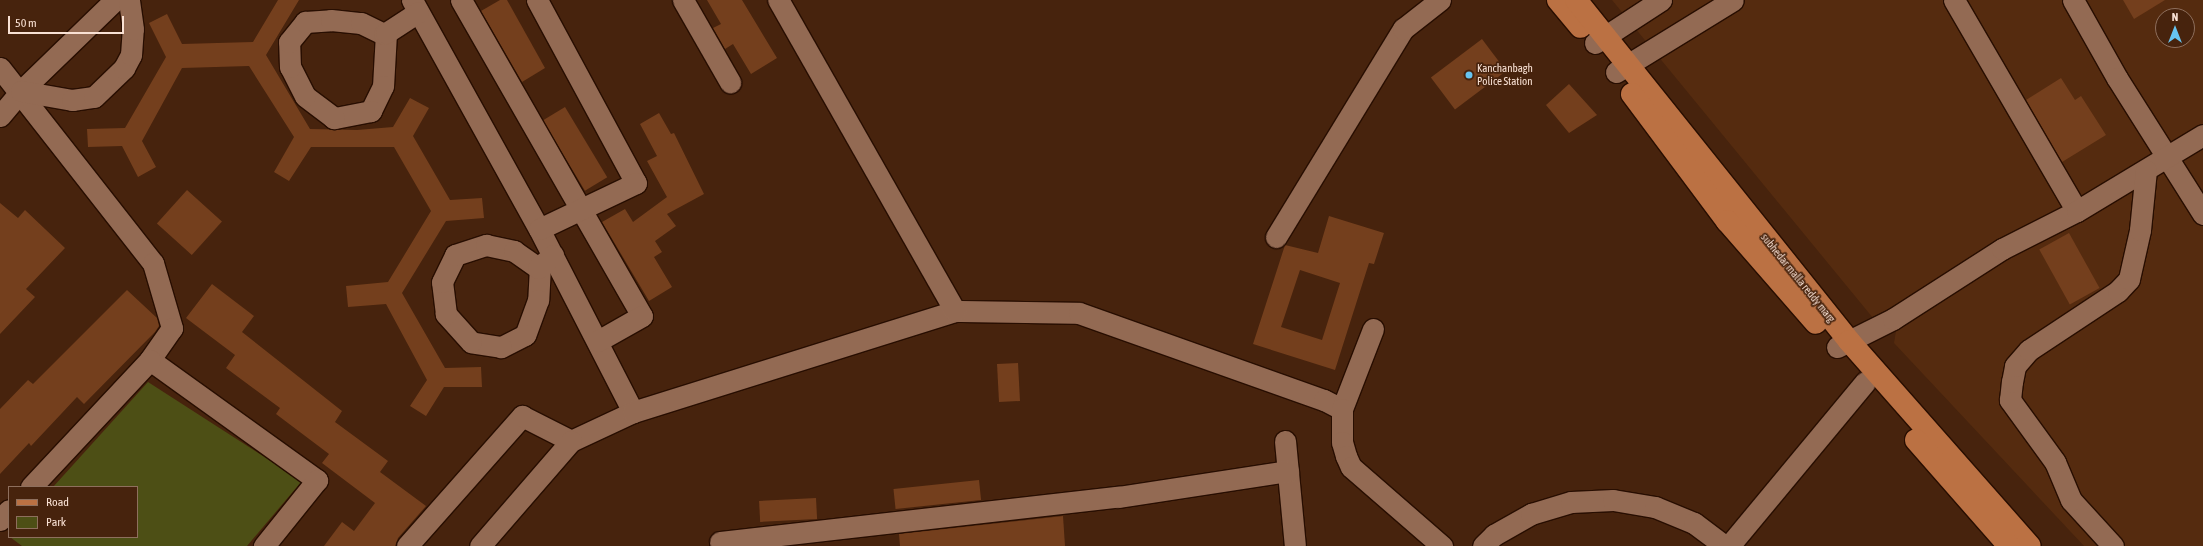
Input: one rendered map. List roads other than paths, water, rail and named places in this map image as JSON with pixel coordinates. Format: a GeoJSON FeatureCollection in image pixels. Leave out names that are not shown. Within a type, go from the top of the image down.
{"type":"FeatureCollection","features":[{"type":"Feature","properties":{"kind":"main road","name":"subhedar malla reddy marg"},"geometry":{"type":"LineString","coordinates":[[1558,0],[1600,39]]}},
{"type":"Feature","properties":{"kind":"main road","name":"subhedar malla reddy marg"},"geometry":{"type":"LineString","coordinates":[[1576,0],[1600,39],[1621,68],[1843,344],[2030,546]]}},
{"type":"Feature","properties":{"kind":"main road","name":"subhedar malla reddy marg"},"geometry":{"type":"LineString","coordinates":[[1843,344],[1865,382],[2008,546]]}},
{"type":"Feature","properties":{"kind":"lane"},"geometry":{"type":"LineString","coordinates":[[0,116],[20,91],[115,0]]}},
{"type":"Feature","properties":{"kind":"lane"},"geometry":{"type":"LineString","coordinates":[[20,91],[72,100],[94,97],[124,68],[131,55],[133,29],[129,0]]}},
{"type":"Feature","properties":{"kind":"lane"},"geometry":{"type":"LineString","coordinates":[[537,0],[636,183],[539,230]]}},
{"type":"Feature","properties":{"kind":"lane"},"geometry":{"type":"LineString","coordinates":[[684,0],[730,82]]}},
{"type":"Feature","properties":{"kind":"lane"},"geometry":{"type":"LineString","coordinates":[[778,0],[954,312]]}},
{"type":"Feature","properties":{"kind":"lane"},"geometry":{"type":"LineString","coordinates":[[1276,237],[1403,29],[1440,0]]}},
{"type":"Feature","properties":{"kind":"lane"},"geometry":{"type":"LineString","coordinates":[[1600,39],[1661,0]]}},
{"type":"Feature","properties":{"kind":"lane"},"geometry":{"type":"LineString","coordinates":[[1621,68],[1733,0]]}},
{"type":"Feature","properties":{"kind":"lane"},"geometry":{"type":"LineString","coordinates":[[1954,0],[2077,211]]}},
{"type":"Feature","properties":{"kind":"lane"},"geometry":{"type":"LineString","coordinates":[[2073,0],[2117,78],[2203,214]]}},
{"type":"Feature","properties":{"kind":"lane"},"geometry":{"type":"LineString","coordinates":[[468,2],[580,210],[642,316],[598,341]]}},
{"type":"Feature","properties":{"kind":"lane"},"geometry":{"type":"LineString","coordinates":[[386,33],[384,34],[361,23],[331,20],[305,22],[289,42],[290,67],[305,96],[334,118],[371,110],[383,86],[386,33],[415,6],[539,230],[546,260],[598,341],[633,412]]}},
{"type":"Feature","properties":{"kind":"lane"},"geometry":{"type":"LineString","coordinates":[[0,68],[20,91],[153,263],[172,328],[150,360],[32,486]]}},
{"type":"Feature","properties":{"kind":"lane"},"geometry":{"type":"LineString","coordinates":[[1843,344],[1893,319],[2002,249],[2077,211],[2203,135]]}},
{"type":"Feature","properties":{"kind":"lane"},"geometry":{"type":"LineString","coordinates":[[2113,546],[2071,500],[2055,462],[2010,400],[2015,366],[2029,350],[2118,292],[2129,279],[2140,230],[2146,170]]}},
{"type":"Feature","properties":{"kind":"lane"},"geometry":{"type":"LineString","coordinates":[[486,245],[514,251],[538,268],[546,260],[538,300],[525,335],[501,347],[471,342],[446,314],[442,282],[455,255],[486,245]]}},
{"type":"Feature","properties":{"kind":"lane"},"geometry":{"type":"LineString","coordinates":[[480,546],[571,441],[633,412],[954,312],[1079,313],[1324,400],[1342,409]]}},
{"type":"Feature","properties":{"kind":"lane"},"geometry":{"type":"LineString","coordinates":[[1373,329],[1342,409],[1342,442],[1351,467],[1442,546]]}},
{"type":"Feature","properties":{"kind":"lane"},"geometry":{"type":"LineString","coordinates":[[150,360],[317,480],[264,546]]}},
{"type":"Feature","properties":{"kind":"lane"},"geometry":{"type":"LineString","coordinates":[[1730,546],[1865,382]]}},
{"type":"Feature","properties":{"kind":"lane"},"geometry":{"type":"LineString","coordinates":[[407,546],[522,416],[571,441]]}},
{"type":"Feature","properties":{"kind":"lane"},"geometry":{"type":"LineString","coordinates":[[1285,441],[1295,546]]}},
{"type":"Feature","properties":{"kind":"lane"},"geometry":{"type":"LineString","coordinates":[[720,542],[1118,497],[1288,471]]}},
{"type":"Feature","properties":{"kind":"lane"},"geometry":{"type":"LineString","coordinates":[[1483,546],[1494,536],[1531,514],[1571,502],[1613,500],[1655,507],[1694,523],[1725,546]]}},
{"type":"Feature","properties":{"kind":"lane"},"geometry":{"type":"LineString","coordinates":[[0,520],[8,511]]}},
{"type":"Feature","properties":{"kind":"place","name":"Kanchanbagh Police Station"},"geometry":{"type":"Point","coordinates":[1469,75]}}]}
